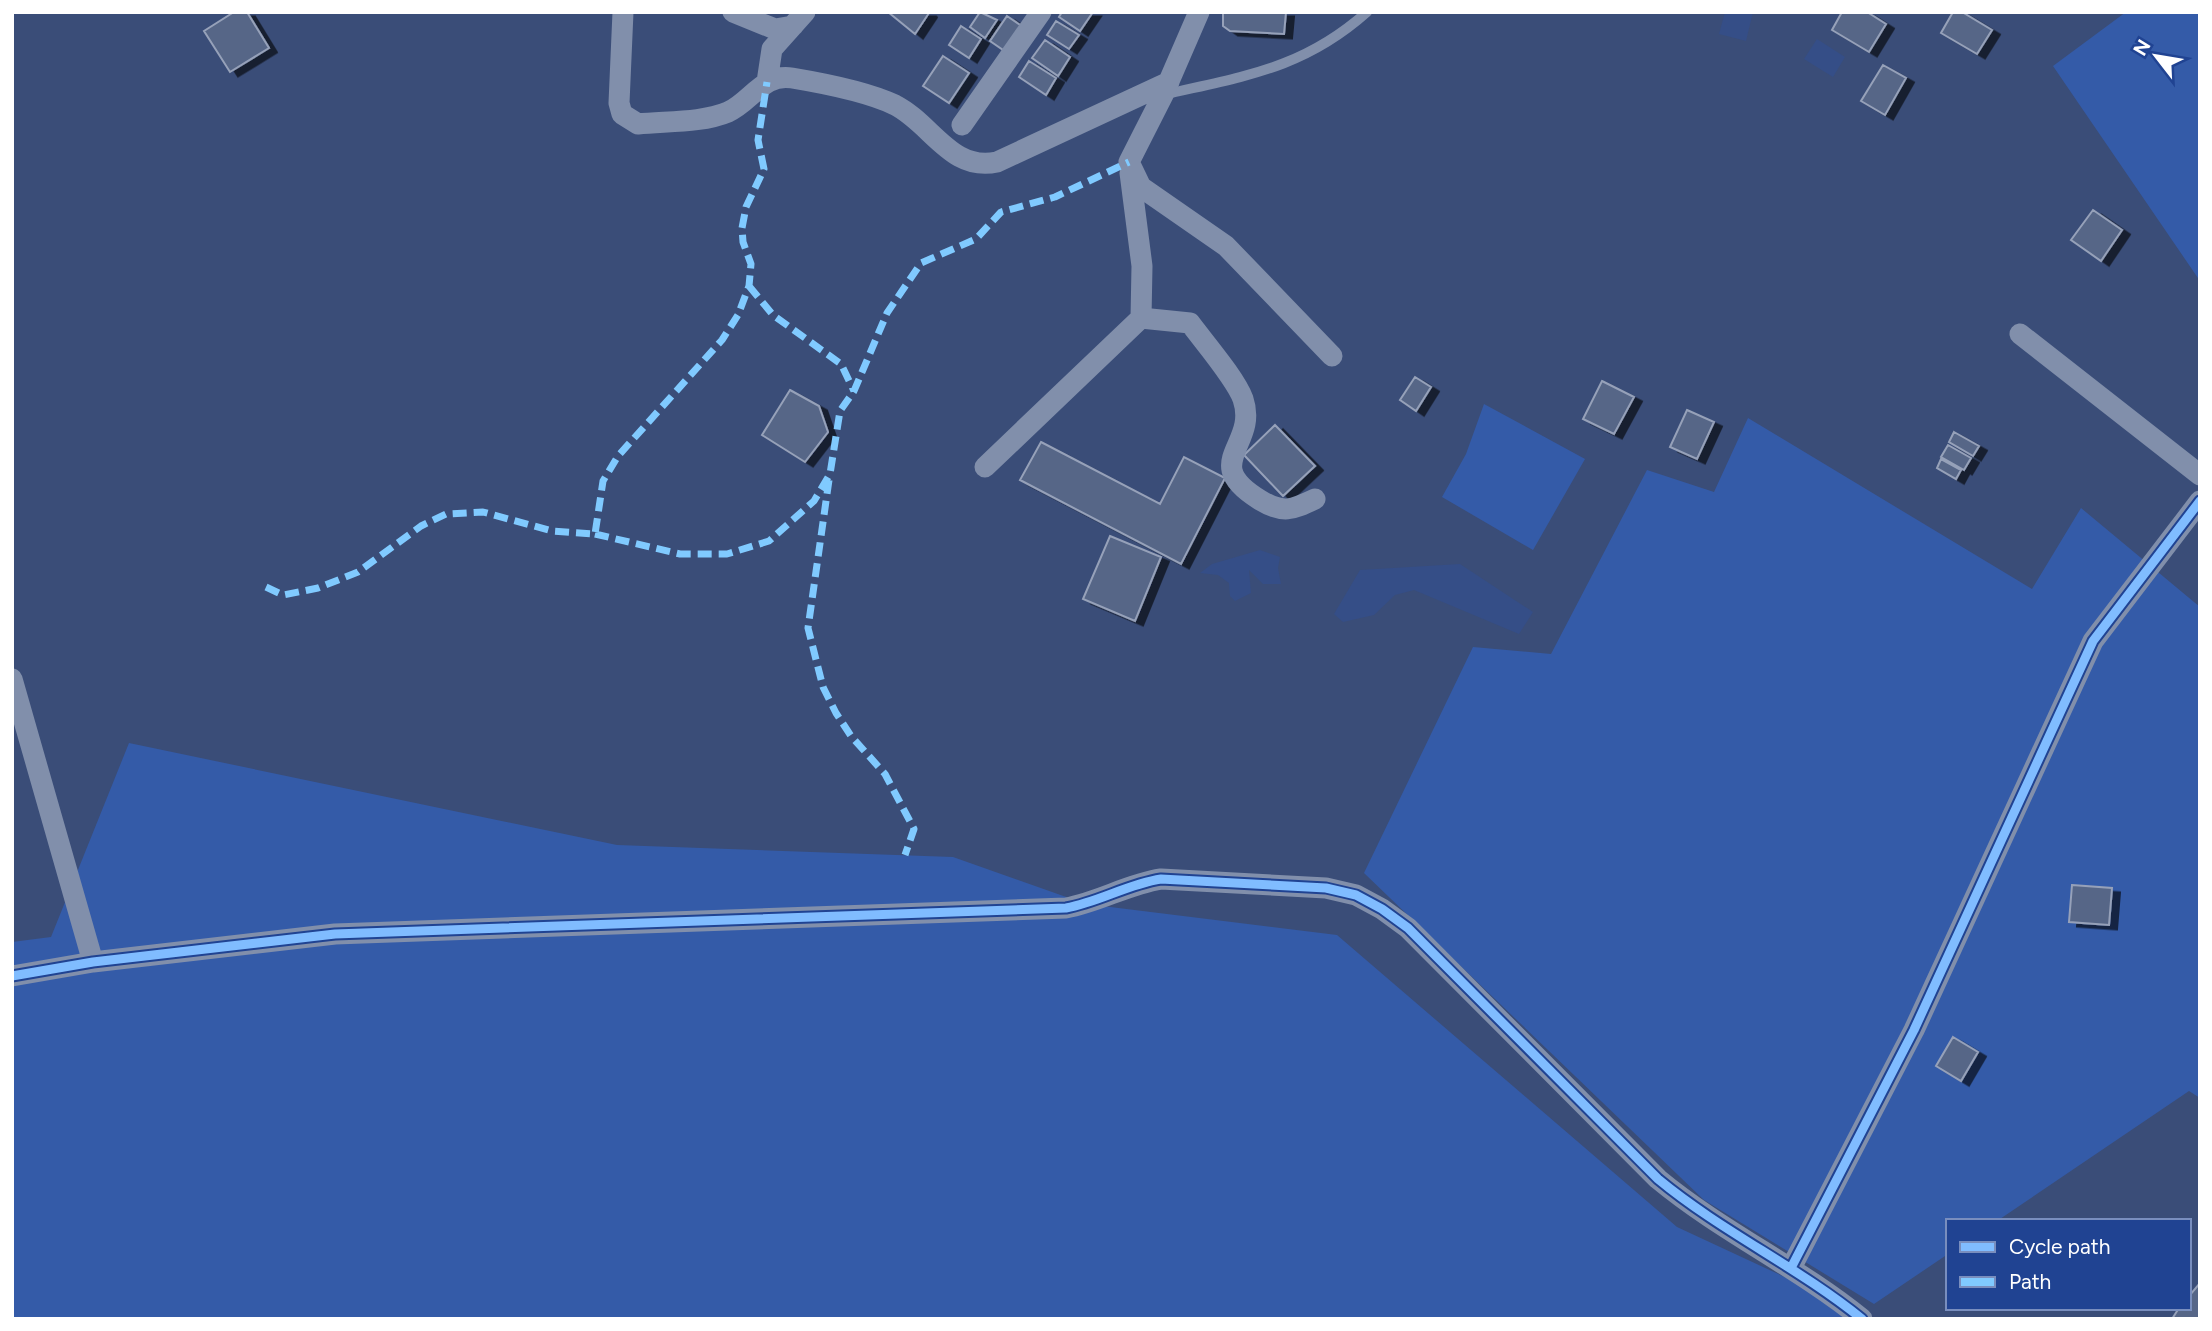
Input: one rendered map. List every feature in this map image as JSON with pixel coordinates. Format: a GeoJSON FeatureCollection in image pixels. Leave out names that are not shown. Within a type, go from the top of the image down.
{"type":"FeatureCollection","features":[{"type":"Feature","properties":{"kind":"street"},"geometry":{"type":"LineString","coordinates":[[623,12],[619,103],[622,114],[629,121],[638,124],[721,114],[741,104],[767,82],[789,77],[879,99],[911,117],[965,161],[981,166],[997,162],[1166,89]]}},
{"type":"Feature","properties":{"kind":"street"},"geometry":{"type":"LineString","coordinates":[[733,12],[775,29],[799,19]]}},
{"type":"Feature","properties":{"kind":"street"},"geometry":{"type":"LineString","coordinates":[[962,125],[1041,12]]}},
{"type":"Feature","properties":{"kind":"street"},"geometry":{"type":"LineString","coordinates":[[985,467],[1142,318],[1142,266],[1129,162],[1166,89],[1199,12]]}},
{"type":"Feature","properties":{"kind":"street"},"geometry":{"type":"LineString","coordinates":[[767,82],[772,49],[799,19]]}},
{"type":"Feature","properties":{"kind":"street"},"geometry":{"type":"LineString","coordinates":[[1129,162],[1141,187],[1226,246],[1332,356]]}},
{"type":"Feature","properties":{"kind":"street"},"geometry":{"type":"LineString","coordinates":[[1142,318],[1190,323],[1243,397],[1248,423],[1230,458],[1230,470],[1242,489],[1276,510],[1288,512],[1315,499]]}},
{"type":"Feature","properties":{"kind":"street"},"geometry":{"type":"LineString","coordinates":[[2020,334],[2200,475]]}},
{"type":"Feature","properties":{"kind":"street"},"geometry":{"type":"LineString","coordinates":[[1791,1268],[1914,1030],[2082,662],[2094,641],[2200,501]]}},
{"type":"Feature","properties":{"kind":"street"},"geometry":{"type":"LineString","coordinates":[[12,679],[93,962]]}},
{"type":"Feature","properties":{"kind":"street"},"geometry":{"type":"LineString","coordinates":[[12,976],[93,962],[335,934],[1066,908],[1092,903],[1142,882],[1161,879],[1326,888],[1356,895],[1382,909],[1408,928],[1658,1179],[1685,1201],[1791,1268],[1862,1319]]}},
{"type":"Feature","properties":{"kind":"lane"},"geometry":{"type":"LineString","coordinates":[[1166,89],[1278,68],[1306,57],[1348,30],[1367,12]]}},
{"type":"Feature","properties":{"kind":"shaded area"},"geometry":{"type":"Polygon","coordinates":[[[1725,12],[1753,12],[1746,41],[1719,34],[1725,12]]]}},
{"type":"Feature","properties":{"kind":"shaded area"},"geometry":{"type":"Polygon","coordinates":[[[2126,12],[2200,12],[2200,281],[2053,66],[2126,12]]]}},
{"type":"Feature","properties":{"kind":"shaded area"},"geometry":{"type":"Polygon","coordinates":[[[1817,39],[1845,57],[1833,77],[1804,59],[1817,39]]]}},
{"type":"Feature","properties":{"kind":"shaded area"},"geometry":{"type":"Polygon","coordinates":[[[1484,404],[1585,459],[1533,550],[1442,497],[1466,454],[1484,404]]]}},
{"type":"Feature","properties":{"kind":"shaded area"},"geometry":{"type":"Polygon","coordinates":[[[1748,418],[2032,589],[2081,508],[2200,607],[2200,1098],[2189,1091],[2000,1219],[1946,1219],[1946,1255],[1874,1304],[1704,1200],[1364,873],[1473,647],[1551,654],[1647,470],[1714,492],[1748,418]]]}},
{"type":"Feature","properties":{"kind":"shaded area"},"geometry":{"type":"Polygon","coordinates":[[[1260,550],[1280,557],[1278,568],[1281,584],[1263,584],[1249,570],[1251,593],[1235,601],[1230,596],[1229,583],[1218,575],[1200,573],[1212,564],[1260,550]]]}},
{"type":"Feature","properties":{"kind":"shaded area"},"geometry":{"type":"Polygon","coordinates":[[[1460,564],[1533,612],[1519,634],[1414,590],[1395,595],[1374,615],[1343,622],[1334,614],[1360,570],[1460,564]]]}},
{"type":"Feature","properties":{"kind":"shaded area"},"geometry":{"type":"Polygon","coordinates":[[[129,743],[617,845],[953,857],[1086,904],[1337,935],[1677,1227],[1875,1319],[12,1319],[12,942],[51,937],[129,743]]]}},
{"type":"Feature","properties":{"kind":"building"},"geometry":{"type":"Polygon","coordinates":[[[234,12],[247,12],[269,48],[230,72],[204,31],[234,12]]]}},
{"type":"Feature","properties":{"kind":"building"},"geometry":{"type":"Polygon","coordinates":[[[888,12],[928,12],[929,13],[915,34],[888,12]]]}},
{"type":"Feature","properties":{"kind":"building"},"geometry":{"type":"Polygon","coordinates":[[[980,12],[997,20],[985,38],[970,27],[980,12]]]}},
{"type":"Feature","properties":{"kind":"building"},"geometry":{"type":"Polygon","coordinates":[[[1062,12],[1093,12],[1080,31],[1059,17],[1062,12]]]}},
{"type":"Feature","properties":{"kind":"building"},"geometry":{"type":"Polygon","coordinates":[[[1223,12],[1286,12],[1284,34],[1230,31],[1223,26],[1223,12]]]}},
{"type":"Feature","properties":{"kind":"building"},"geometry":{"type":"Polygon","coordinates":[[[1842,12],[1867,12],[1886,24],[1869,52],[1832,30],[1842,12]]]}},
{"type":"Feature","properties":{"kind":"building"},"geometry":{"type":"Polygon","coordinates":[[[1953,12],[1962,12],[1992,30],[1977,54],[1941,33],[1953,12]]]}},
{"type":"Feature","properties":{"kind":"building"},"geometry":{"type":"Polygon","coordinates":[[[1007,16],[1026,29],[1009,54],[990,41],[1007,16]]]}},
{"type":"Feature","properties":{"kind":"building"},"geometry":{"type":"Polygon","coordinates":[[[1056,21],[1079,35],[1069,49],[1047,35],[1056,21]]]}},
{"type":"Feature","properties":{"kind":"building"},"geometry":{"type":"Polygon","coordinates":[[[961,26],[981,39],[969,58],[949,45],[961,26]]]}},
{"type":"Feature","properties":{"kind":"building"},"geometry":{"type":"Polygon","coordinates":[[[1045,40],[1070,57],[1058,76],[1032,58],[1045,40]]]}},
{"type":"Feature","properties":{"kind":"building"},"geometry":{"type":"Polygon","coordinates":[[[943,56],[969,73],[949,103],[923,86],[943,56]]]}},
{"type":"Feature","properties":{"kind":"building"},"geometry":{"type":"Polygon","coordinates":[[[1029,61],[1056,78],[1046,95],[1019,77],[1029,61]]]}},
{"type":"Feature","properties":{"kind":"building"},"geometry":{"type":"Polygon","coordinates":[[[1883,65],[1906,78],[1885,115],[1861,101],[1883,65]]]}},
{"type":"Feature","properties":{"kind":"building"},"geometry":{"type":"Polygon","coordinates":[[[2093,210],[2122,230],[2101,261],[2071,240],[2093,210]]]}},
{"type":"Feature","properties":{"kind":"building"},"geometry":{"type":"Polygon","coordinates":[[[1415,377],[1431,387],[1416,411],[1400,400],[1415,377]]]}},
{"type":"Feature","properties":{"kind":"building"},"geometry":{"type":"Polygon","coordinates":[[[1602,381],[1634,397],[1614,434],[1583,419],[1602,381]]]}},
{"type":"Feature","properties":{"kind":"building"},"geometry":{"type":"Polygon","coordinates":[[[790,390],[819,406],[828,432],[805,462],[762,435],[790,390]]]}},
{"type":"Feature","properties":{"kind":"building"},"geometry":{"type":"Polygon","coordinates":[[[1687,410],[1714,422],[1697,459],[1670,447],[1687,410]]]}},
{"type":"Feature","properties":{"kind":"building"},"geometry":{"type":"Polygon","coordinates":[[[1275,425],[1315,466],[1283,496],[1244,455],[1275,425]]]}},
{"type":"Feature","properties":{"kind":"building"},"geometry":{"type":"Polygon","coordinates":[[[1954,432],[1979,446],[1973,456],[1949,442],[1954,432]]]}},
{"type":"Feature","properties":{"kind":"building"},"geometry":{"type":"Polygon","coordinates":[[[1041,442],[1160,504],[1184,457],[1225,478],[1181,564],[1020,480],[1041,442]]]}},
{"type":"Feature","properties":{"kind":"building"},"geometry":{"type":"Polygon","coordinates":[[[1948,445],[1971,458],[1964,470],[1941,457],[1948,445]]]}},
{"type":"Feature","properties":{"kind":"building"},"geometry":{"type":"Polygon","coordinates":[[[1941,459],[1961,470],[1956,479],[1937,468],[1941,459]]]}},
{"type":"Feature","properties":{"kind":"building"},"geometry":{"type":"Polygon","coordinates":[[[1110,536],[1161,557],[1135,621],[1083,599],[1110,536]]]}},
{"type":"Feature","properties":{"kind":"building"},"geometry":{"type":"Polygon","coordinates":[[[2072,885],[2112,888],[2109,925],[2069,922],[2072,885]]]}},
{"type":"Feature","properties":{"kind":"building"},"geometry":{"type":"Polygon","coordinates":[[[1953,1037],[1978,1052],[1961,1081],[1936,1066],[1953,1037]]]}},
{"type":"Feature","properties":{"kind":"building"},"geometry":{"type":"Polygon","coordinates":[[[2200,1283],[2200,1319],[2172,1319],[2178,1310],[2191,1310],[2191,1294],[2200,1283]]]}},
{"type":"Feature","properties":{"kind":"marked path"},"geometry":{"type":"LineString","coordinates":[[266,587],[283,595],[318,588],[358,572],[421,526],[446,514],[483,512],[552,531],[595,534],[603,481],[618,456],[722,340],[738,315],[749,286],[751,264],[743,242],[742,228],[746,207],[764,169],[758,140],[767,82]]}},
{"type":"Feature","properties":{"kind":"marked path"},"geometry":{"type":"LineString","coordinates":[[595,534],[680,554],[727,554],[769,541],[814,501],[830,474],[840,411],[854,391],[887,313],[921,263],[976,239],[1001,212],[1055,197],[1129,162]]}},
{"type":"Feature","properties":{"kind":"marked path"},"geometry":{"type":"LineString","coordinates":[[749,286],[773,315],[841,364],[854,391]]}},
{"type":"Feature","properties":{"kind":"marked path"},"geometry":{"type":"LineString","coordinates":[[829,480],[808,628],[823,687],[836,713],[851,736],[885,774],[914,829],[905,855]]}},
{"type":"Feature","properties":{"kind":"cycle path"},"geometry":{"type":"LineString","coordinates":[[1791,1268],[1914,1030],[2093,641],[2200,501]]}},
{"type":"Feature","properties":{"kind":"cycle path"},"geometry":{"type":"LineString","coordinates":[[12,976],[93,962],[335,934],[1066,908],[1161,879],[1326,888],[1356,895],[1382,909],[1408,928],[1658,1179],[1708,1216],[1812,1283],[1862,1319]]}}]}
